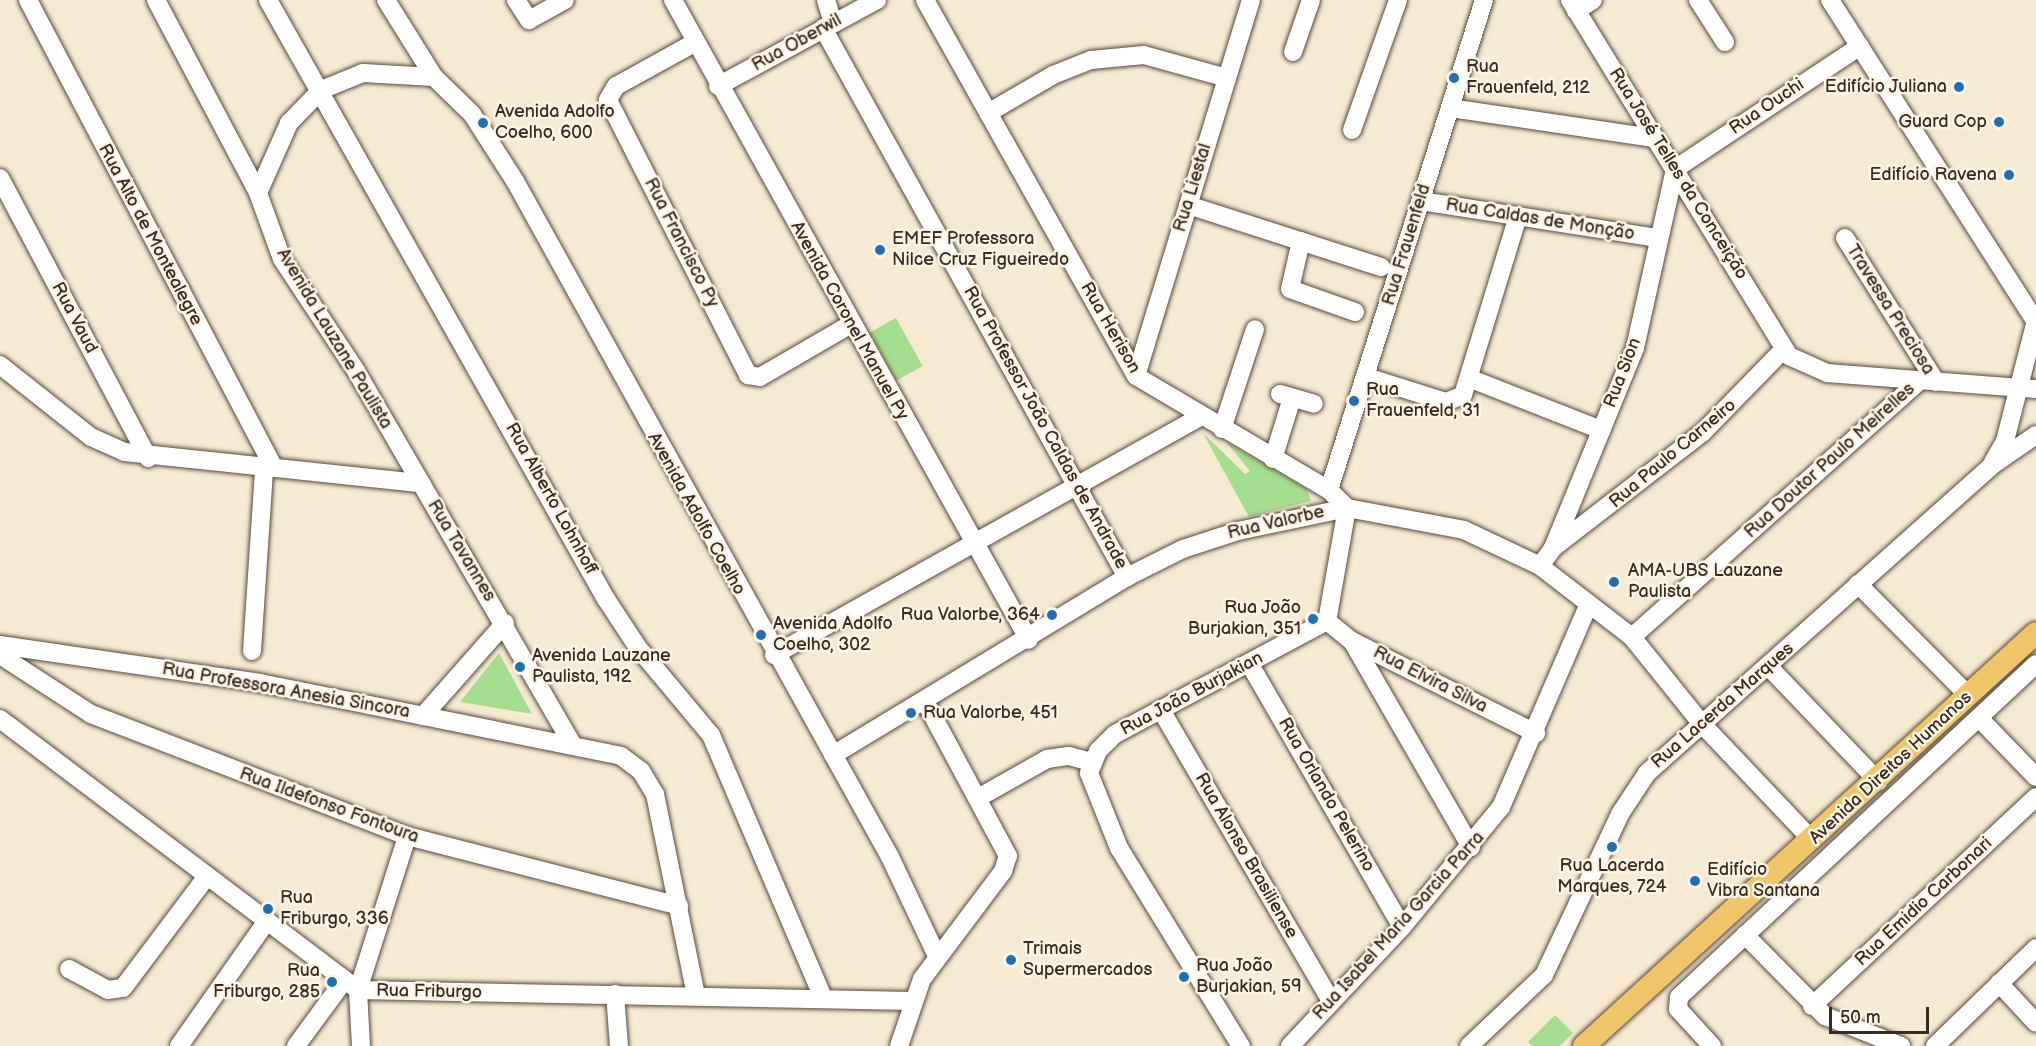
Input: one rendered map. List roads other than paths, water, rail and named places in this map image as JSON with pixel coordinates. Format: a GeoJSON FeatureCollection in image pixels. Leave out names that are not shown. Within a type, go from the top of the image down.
{"type":"FeatureCollection","features":[{"type":"Feature","properties":{"kind":"main road","name":"Avenida Direitos Humanos"},"geometry":{"type":"LineString","coordinates":[[1584,1046],[1878,782],[2036,633]]}},
{"type":"Feature","properties":{"kind":"street","name":"Rua Alto de Montealegre"},"geometry":{"type":"LineString","coordinates":[[28,0],[269,468]]}},
{"type":"Feature","properties":{"kind":"street","name":"Avenida Lauzane Paulista"},"geometry":{"type":"LineString","coordinates":[[156,0],[258,193],[282,259],[421,483]]}},
{"type":"Feature","properties":{"kind":"street","name":"Rua Alberto Lohnhoff"},"geometry":{"type":"LineString","coordinates":[[268,0],[321,90],[606,599],[639,649],[711,735],[823,999]]}},
{"type":"Feature","properties":{"kind":"street","name":"Avenida Adolfo Coelho"},"geometry":{"type":"LineString","coordinates":[[386,0],[434,77],[472,114],[515,181],[774,655],[833,755],[929,932],[937,956]]}},
{"type":"Feature","properties":{"kind":"street"},"geometry":{"type":"LineString","coordinates":[[516,0],[530,20],[566,0]]}},
{"type":"Feature","properties":{"kind":"street","name":"Avenida Coronel Manuel Py"},"geometry":{"type":"LineString","coordinates":[[673,0],[694,43],[1029,640]]}},
{"type":"Feature","properties":{"kind":"street","name":"Rua Professor João Caldas de Andrade"},"geometry":{"type":"LineString","coordinates":[[826,0],[828,26],[1127,577]]}},
{"type":"Feature","properties":{"kind":"street","name":"Rua Oberwil"},"geometry":{"type":"LineString","coordinates":[[718,86],[877,0]]}},
{"type":"Feature","properties":{"kind":"street","name":"Rua Herison"},"geometry":{"type":"LineString","coordinates":[[925,0],[1136,376],[1200,417],[1329,490],[1347,508]]}},
{"type":"Feature","properties":{"kind":"street","name":"Rua Liestal"},"geometry":{"type":"LineString","coordinates":[[1136,376],[1251,0]]}},
{"type":"Feature","properties":{"kind":"street"},"geometry":{"type":"LineString","coordinates":[[1293,52],[1311,0]]}},
{"type":"Feature","properties":{"kind":"street"},"geometry":{"type":"LineString","coordinates":[[1352,130],[1398,0]]}},
{"type":"Feature","properties":{"kind":"street","name":"Rua Frauenfeld"},"geometry":{"type":"LineString","coordinates":[[1329,490],[1367,376],[1484,0]]}},
{"type":"Feature","properties":{"kind":"street"},"geometry":{"type":"LineString","coordinates":[[1573,5],[1593,0]]}},
{"type":"Feature","properties":{"kind":"street"},"geometry":{"type":"LineString","coordinates":[[1698,0],[1725,42]]}},
{"type":"Feature","properties":{"kind":"street"},"geometry":{"type":"LineString","coordinates":[[1830,0],[2036,321]]}},
{"type":"Feature","properties":{"kind":"street","name":"Rua José Telles da Conceição"},"geometry":{"type":"LineString","coordinates":[[1573,5],[1675,169],[1783,350]]}},
{"type":"Feature","properties":{"kind":"street","name":"Rua Francisco Py"},"geometry":{"type":"LineString","coordinates":[[694,43],[616,86],[608,100],[748,375],[760,377],[851,324]]}},
{"type":"Feature","properties":{"kind":"street","name":"Rua Ouchi"},"geometry":{"type":"LineString","coordinates":[[1675,169],[1860,46]]}},
{"type":"Feature","properties":{"kind":"street"},"geometry":{"type":"LineString","coordinates":[[988,112],[1053,75],[1091,60],[1144,55],[1227,78]]}},
{"type":"Feature","properties":{"kind":"street"},"geometry":{"type":"LineString","coordinates":[[258,193],[290,123],[321,90],[363,73],[434,77]]}},
{"type":"Feature","properties":{"kind":"street"},"geometry":{"type":"LineString","coordinates":[[1450,108],[1654,138]]}},
{"type":"Feature","properties":{"kind":"street","name":"Rua Sion"},"geometry":{"type":"LineString","coordinates":[[1540,566],[1553,548],[1635,348],[1675,169]]}},
{"type":"Feature","properties":{"kind":"street","name":"Rua Vaud"},"geometry":{"type":"LineString","coordinates":[[0,178],[5,200],[148,459]]}},
{"type":"Feature","properties":{"kind":"street","name":"Rua Caldas de Monção"},"geometry":{"type":"LineString","coordinates":[[1421,201],[1658,238]]}},
{"type":"Feature","properties":{"kind":"street"},"geometry":{"type":"LineString","coordinates":[[1188,205],[1381,267]]}},
{"type":"Feature","properties":{"kind":"street"},"geometry":{"type":"LineString","coordinates":[[1367,376],[1446,402],[1463,395],[1470,379],[1518,216]]}},
{"type":"Feature","properties":{"kind":"street","name":"Travessa Preciosa"},"geometry":{"type":"LineString","coordinates":[[1845,238],[1928,381]]}},
{"type":"Feature","properties":{"kind":"street"},"geometry":{"type":"LineString","coordinates":[[1301,241],[1290,289],[1355,312]]}},
{"type":"Feature","properties":{"kind":"street","name":"Rua Lacerda Marques"},"geometry":{"type":"LineString","coordinates":[[1991,466],[2027,390],[2036,321]]}},
{"type":"Feature","properties":{"kind":"street"},"geometry":{"type":"LineString","coordinates":[[1222,429],[1255,329]]}},
{"type":"Feature","properties":{"kind":"street"},"geometry":{"type":"LineString","coordinates":[[1783,350],[1797,362],[1827,373],[2027,390]]}},
{"type":"Feature","properties":{"kind":"street","name":"Rua Paulo Carneiro"},"geometry":{"type":"LineString","coordinates":[[1553,548],[1703,432],[1783,350]]}},
{"type":"Feature","properties":{"kind":"street","name":"Rua Tavannes"},"geometry":{"type":"LineString","coordinates":[[0,365],[91,437],[148,459],[421,483],[505,623],[572,743]]}},
{"type":"Feature","properties":{"kind":"street"},"geometry":{"type":"LineString","coordinates":[[1470,379],[1600,430]]}},
{"type":"Feature","properties":{"kind":"street","name":"Rua Doutor Paulo Meirelles"},"geometry":{"type":"LineString","coordinates":[[1632,637],[1928,381]]}},
{"type":"Feature","properties":{"kind":"street"},"geometry":{"type":"LineString","coordinates":[[1273,459],[1286,396],[1314,404]]}},
{"type":"Feature","properties":{"kind":"street"},"geometry":{"type":"LineString","coordinates":[[774,655],[1078,488],[1200,417]]}},
{"type":"Feature","properties":{"kind":"street","name":"Rua Lacerda Marques"},"geometry":{"type":"LineString","coordinates":[[1469,1046],[1544,975],[1628,799],[1647,773],[1769,667],[1991,466],[2036,435]]}},
{"type":"Feature","properties":{"kind":"street"},"geometry":{"type":"LineString","coordinates":[[252,651],[269,468]]}},
{"type":"Feature","properties":{"kind":"street"},"geometry":{"type":"LineString","coordinates":[[1327,621],[1347,508]]}},
{"type":"Feature","properties":{"kind":"street","name":"Rua Valorbe"},"geometry":{"type":"LineString","coordinates":[[833,755],[1029,640],[1127,577],[1215,537],[1347,508],[1464,530],[1540,566],[1632,637],[1702,724],[1812,840]]}},
{"type":"Feature","properties":{"kind":"street"},"geometry":{"type":"LineString","coordinates":[[1858,585],[1969,696]]}},
{"type":"Feature","properties":{"kind":"street","name":"Rua Isabel Maria Garcia Parra"},"geometry":{"type":"LineString","coordinates":[[1290,1046],[1402,927],[1472,847],[1501,807],[1536,733],[1590,604]]}},
{"type":"Feature","properties":{"kind":"street","name":"Rua Elvira Silva"},"geometry":{"type":"LineString","coordinates":[[1327,621],[1352,641],[1536,733]]}},
{"type":"Feature","properties":{"kind":"street","name":"Rua João Burjakian"},"geometry":{"type":"LineString","coordinates":[[1092,762],[1104,742],[1327,621]]}},
{"type":"Feature","properties":{"kind":"street"},"geometry":{"type":"LineString","coordinates":[[423,716],[505,623]]}},
{"type":"Feature","properties":{"kind":"street"},"geometry":{"type":"LineString","coordinates":[[1352,641],[1472,847]]}},
{"type":"Feature","properties":{"kind":"street","name":"Rua Professora Anesia Sincora"},"geometry":{"type":"LineString","coordinates":[[0,645],[260,683],[572,743]]}},
{"type":"Feature","properties":{"kind":"street","name":"Rua Ildefonso Fontoura"},"geometry":{"type":"LineString","coordinates":[[0,655],[99,718],[407,836],[679,906]]}},
{"type":"Feature","properties":{"kind":"street","name":"Rua Orlando Pelerino"},"geometry":{"type":"LineString","coordinates":[[1249,663],[1402,927]]}},
{"type":"Feature","properties":{"kind":"street"},"geometry":{"type":"LineString","coordinates":[[1712,1046],[1676,1002],[2036,664]]}},
{"type":"Feature","properties":{"kind":"street"},"geometry":{"type":"LineString","coordinates":[[1769,667],[1878,782]]}},
{"type":"Feature","properties":{"kind":"street"},"geometry":{"type":"LineString","coordinates":[[899,1046],[912,1001],[937,956],[1006,864],[1004,844],[924,701]]}},
{"type":"Feature","properties":{"kind":"street","name":"Rua Alonso Brasiliense"},"geometry":{"type":"LineString","coordinates":[[1161,710],[1331,1001]]}},
{"type":"Feature","properties":{"kind":"street"},"geometry":{"type":"LineString","coordinates":[[1978,718],[2036,777]]}},
{"type":"Feature","properties":{"kind":"street"},"geometry":{"type":"LineString","coordinates":[[0,719],[351,986],[361,1046]]}},
{"type":"Feature","properties":{"kind":"street"},"geometry":{"type":"LineString","coordinates":[[572,743],[621,756],[650,781],[679,906],[696,995]]}},
{"type":"Feature","properties":{"kind":"street"},"geometry":{"type":"LineString","coordinates":[[978,798],[1047,759],[1069,756],[1092,762],[1091,787],[1119,848],[1241,1046]]}},
{"type":"Feature","properties":{"kind":"street","name":"Rua Emidio Carbonari"},"geometry":{"type":"LineString","coordinates":[[1812,1006],[2036,797]]}},
{"type":"Feature","properties":{"kind":"street"},"geometry":{"type":"LineString","coordinates":[[296,1046],[351,986],[407,836]]}},
{"type":"Feature","properties":{"kind":"street"},"geometry":{"type":"LineString","coordinates":[[69,969],[108,990],[123,988],[207,876]]}},
{"type":"Feature","properties":{"kind":"street"},"geometry":{"type":"LineString","coordinates":[[178,1046],[267,921]]}},
{"type":"Feature","properties":{"kind":"street"},"geometry":{"type":"LineString","coordinates":[[929,932],[950,939]]}},
{"type":"Feature","properties":{"kind":"street"},"geometry":{"type":"LineString","coordinates":[[1745,935],[1812,1006],[1836,1022],[1901,1046]]}},
{"type":"Feature","properties":{"kind":"street"},"geometry":{"type":"LineString","coordinates":[[1935,1046],[2036,948]]}},
{"type":"Feature","properties":{"kind":"street"},"geometry":{"type":"LineString","coordinates":[[1999,983],[2036,1023]]}},
{"type":"Feature","properties":{"kind":"street","name":"Rua Friburgo"},"geometry":{"type":"LineString","coordinates":[[351,986],[912,1001]]}},
{"type":"Feature","properties":{"kind":"street"},"geometry":{"type":"LineString","coordinates":[[615,994],[619,1046]]}},
{"type":"Feature","properties":{"kind":"place","name":"Rua Frauenfeld, 212"},"geometry":{"type":"Point","coordinates":[1454,78]}},
{"type":"Feature","properties":{"kind":"place","name":"Edifício Juliana"},"geometry":{"type":"Point","coordinates":[1959,87]}},
{"type":"Feature","properties":{"kind":"place","name":"Guard Cop"},"geometry":{"type":"Point","coordinates":[1999,122]}},
{"type":"Feature","properties":{"kind":"place","name":"Avenida Adolfo Coelho, 600"},"geometry":{"type":"Point","coordinates":[483,123]}},
{"type":"Feature","properties":{"kind":"place","name":"Edifício Ravena"},"geometry":{"type":"Point","coordinates":[2009,175]}},
{"type":"Feature","properties":{"kind":"place","name":"EMEF Professora Nilce Cruz Figueiredo"},"geometry":{"type":"Point","coordinates":[880,250]}},
{"type":"Feature","properties":{"kind":"place","name":"Rua Frauenfeld, 31"},"geometry":{"type":"Point","coordinates":[1354,401]}},
{"type":"Feature","properties":{"kind":"place","name":"AMA-UBS Lauzane Paulista"},"geometry":{"type":"Point","coordinates":[1614,582]}},
{"type":"Feature","properties":{"kind":"place","name":"Rua Valorbe, 364"},"geometry":{"type":"Point","coordinates":[1052,615]}},
{"type":"Feature","properties":{"kind":"place","name":"Rua João Burjakian, 351"},"geometry":{"type":"Point","coordinates":[1313,619]}},
{"type":"Feature","properties":{"kind":"place","name":"Avenida Adolfo Coelho, 302"},"geometry":{"type":"Point","coordinates":[761,635]}},
{"type":"Feature","properties":{"kind":"place","name":"Avenida Lauzane Paulista, 192"},"geometry":{"type":"Point","coordinates":[520,667]}},
{"type":"Feature","properties":{"kind":"place","name":"Rua Valorbe, 451"},"geometry":{"type":"Point","coordinates":[911,713]}},
{"type":"Feature","properties":{"kind":"place","name":"Rua Lacerda Marques, 724"},"geometry":{"type":"Point","coordinates":[1612,847]}},
{"type":"Feature","properties":{"kind":"place","name":"Edifício Vibra Santana"},"geometry":{"type":"Point","coordinates":[1695,881]}},
{"type":"Feature","properties":{"kind":"place","name":"Rua Friburgo, 336"},"geometry":{"type":"Point","coordinates":[268,909]}},
{"type":"Feature","properties":{"kind":"place","name":"Trimais Supermercados"},"geometry":{"type":"Point","coordinates":[1011,960]}},
{"type":"Feature","properties":{"kind":"place","name":"Rua João Burjakian, 59"},"geometry":{"type":"Point","coordinates":[1184,977]}},
{"type":"Feature","properties":{"kind":"place","name":"Rua Friburgo, 285"},"geometry":{"type":"Point","coordinates":[332,982]}}]}
